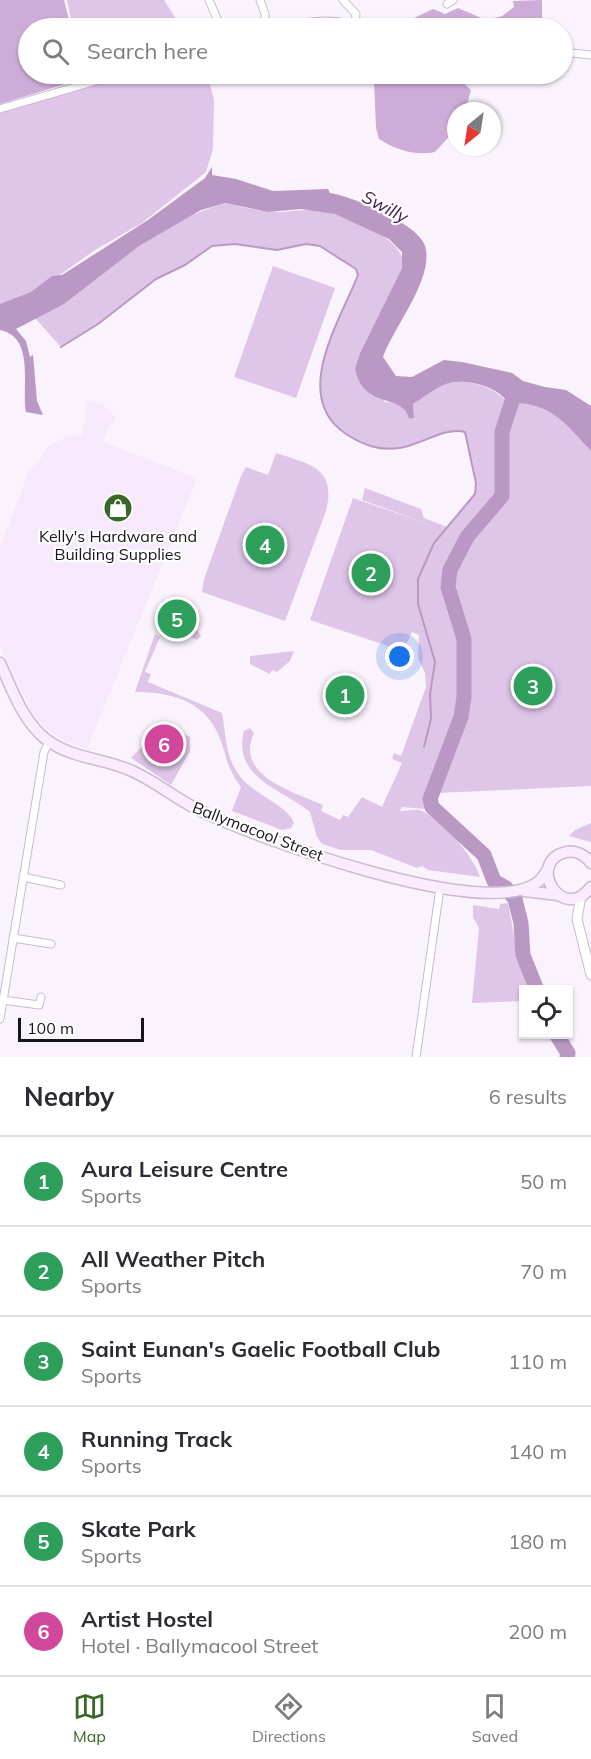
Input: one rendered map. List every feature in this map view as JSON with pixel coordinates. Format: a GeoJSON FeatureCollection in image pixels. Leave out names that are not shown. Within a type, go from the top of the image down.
{"type":"FeatureCollection","features":[{"type":"Feature","properties":{"kind":"main road","name":"Ballymacool Street"},"geometry":{"type":"LineString","coordinates":[[0,663],[27,718],[50,742],[70,752],[133,771],[199,811],[232,825],[363,870],[440,888],[511,891]]}},
{"type":"Feature","properties":{"kind":"main road"},"geometry":{"type":"LineString","coordinates":[[511,891],[537,883],[559,855],[591,849]]}},
{"type":"Feature","properties":{"kind":"main road"},"geometry":{"type":"LineString","coordinates":[[575,852],[585,856],[591,863]]}},
{"type":"Feature","properties":{"kind":"main road"},"geometry":{"type":"LineString","coordinates":[[549,867],[549,883],[560,896]]}},
{"type":"Feature","properties":{"kind":"main road"},"geometry":{"type":"LineString","coordinates":[[511,891],[570,899],[587,893]]}},
{"type":"Feature","properties":{"kind":"street"},"geometry":{"type":"LineString","coordinates":[[209,0],[217,18]]}},
{"type":"Feature","properties":{"kind":"street"},"geometry":{"type":"LineString","coordinates":[[260,0],[265,18]]}},
{"type":"Feature","properties":{"kind":"street"},"geometry":{"type":"LineString","coordinates":[[343,0],[356,14],[356,18]]}},
{"type":"Feature","properties":{"kind":"street"},"geometry":{"type":"LineString","coordinates":[[573,53],[591,55]]}},
{"type":"Feature","properties":{"kind":"street"},"geometry":{"type":"LineString","coordinates":[[0,109],[86,84]]}},
{"type":"Feature","properties":{"kind":"street"},"geometry":{"type":"LineString","coordinates":[[0,1019],[44,752],[50,742]]}},
{"type":"Feature","properties":{"kind":"street"},"geometry":{"type":"LineString","coordinates":[[23,877],[61,885]]}},
{"type":"Feature","properties":{"kind":"street"},"geometry":{"type":"LineString","coordinates":[[417,1057],[440,888]]}},
{"type":"Feature","properties":{"kind":"street"},"geometry":{"type":"LineString","coordinates":[[579,928],[578,912],[587,893]]}},
{"type":"Feature","properties":{"kind":"street"},"geometry":{"type":"LineString","coordinates":[[560,896],[572,909],[591,975]]}},
{"type":"Feature","properties":{"kind":"street"},"geometry":{"type":"LineString","coordinates":[[13,938],[51,944]]}},
{"type":"Feature","properties":{"kind":"street"},"geometry":{"type":"LineString","coordinates":[[3,1000],[39,1005],[40,997]]}},
{"type":"Feature","properties":{"kind":"shaded area"},"geometry":{"type":"Polygon","coordinates":[[[0,0],[64,0],[68,18],[18,18],[18,84],[66,84],[0,104],[0,0]]]}},
{"type":"Feature","properties":{"kind":"shaded area"},"geometry":{"type":"Polygon","coordinates":[[[67,0],[164,0],[176,18],[71,18],[67,0]]]}},
{"type":"Feature","properties":{"kind":"shaded area"},"geometry":{"type":"Polygon","coordinates":[[[542,0],[542,18],[494,18],[502,16],[514,7],[513,1],[542,0]]]}},
{"type":"Feature","properties":{"kind":"shaded area"},"geometry":{"type":"Polygon","coordinates":[[[458,8],[481,18],[414,18],[433,9],[445,14],[458,8]]]}},
{"type":"Feature","properties":{"kind":"shaded area"},"geometry":{"type":"Polygon","coordinates":[[[101,84],[210,84],[214,100],[213,149],[206,172],[142,223],[95,250],[43,287],[0,306],[0,111],[101,84]]]}},
{"type":"Feature","properties":{"kind":"shaded area"},"geometry":{"type":"Polygon","coordinates":[[[374,84],[463,84],[471,90],[468,102],[447,102],[447,139],[435,152],[406,151],[379,139],[376,128],[374,84]]]}},
{"type":"Feature","properties":{"kind":"shaded area"},"geometry":{"type":"Polygon","coordinates":[[[212,167],[212,175],[236,179],[273,191],[328,189],[330,193],[379,210],[412,230],[425,246],[426,258],[419,287],[383,357],[396,376],[412,377],[444,360],[512,373],[523,381],[566,390],[591,406],[591,451],[570,428],[547,410],[522,403],[509,406],[499,394],[482,385],[463,382],[446,384],[413,404],[414,418],[409,419],[399,406],[366,391],[355,369],[360,353],[402,268],[402,252],[389,239],[335,214],[301,209],[268,212],[226,203],[201,210],[139,246],[64,304],[16,329],[26,341],[30,357],[33,355],[37,401],[43,415],[26,412],[23,353],[19,343],[11,335],[0,330],[0,304],[31,292],[52,276],[62,275],[148,220],[205,178],[212,167]]]}},
{"type":"Feature","properties":{"kind":"shaded area"},"geometry":{"type":"Polygon","coordinates":[[[227,203],[264,211],[311,210],[333,213],[374,230],[397,248],[402,258],[402,268],[360,353],[356,369],[385,402],[400,406],[409,419],[414,418],[413,404],[437,388],[453,382],[472,383],[490,389],[509,406],[521,402],[532,403],[544,408],[566,424],[591,451],[591,786],[436,793],[461,738],[465,716],[463,708],[454,739],[427,806],[425,809],[402,807],[400,811],[419,810],[446,828],[471,859],[480,877],[428,870],[422,866],[417,868],[371,850],[341,850],[322,844],[317,837],[310,812],[274,789],[252,771],[245,760],[242,747],[244,731],[250,728],[254,733],[250,748],[252,761],[259,771],[283,788],[323,805],[321,811],[340,820],[343,815],[348,817],[362,797],[382,807],[402,763],[392,759],[394,753],[401,756],[426,687],[425,673],[418,658],[419,635],[412,632],[406,645],[393,651],[394,648],[310,620],[353,498],[431,525],[362,500],[365,488],[421,509],[424,518],[447,527],[475,494],[476,483],[464,432],[448,432],[394,449],[381,448],[369,446],[352,438],[330,419],[322,400],[321,380],[332,336],[358,275],[356,269],[320,246],[306,244],[277,250],[235,244],[212,246],[185,265],[156,279],[98,324],[61,347],[35,318],[68,299],[156,234],[184,219],[227,203]]]}},
{"type":"Feature","properties":{"kind":"shaded area"},"geometry":{"type":"Polygon","coordinates":[[[273,266],[335,288],[296,398],[234,377],[273,266]]]}},
{"type":"Feature","properties":{"kind":"shaded area"},"geometry":{"type":"Polygon","coordinates":[[[88,400],[103,404],[116,419],[109,426],[103,442],[197,478],[87,749],[65,741],[48,730],[33,714],[0,646],[0,547],[29,471],[38,463],[49,446],[68,436],[82,435],[88,400]]]}},
{"type":"Feature","properties":{"kind":"shaded area"},"geometry":{"type":"Polygon","coordinates":[[[276,453],[318,470],[324,476],[328,496],[326,511],[285,621],[202,592],[204,579],[241,476],[246,467],[268,475],[276,453]]]}},
{"type":"Feature","properties":{"kind":"shaded area"},"geometry":{"type":"Polygon","coordinates":[[[174,596],[180,598],[189,617],[187,621],[192,622],[201,636],[197,640],[177,630],[172,640],[160,635],[174,596]]]}},
{"type":"Feature","properties":{"kind":"shaded area"},"geometry":{"type":"Polygon","coordinates":[[[155,634],[160,637],[145,672],[151,674],[148,682],[222,713],[227,745],[234,768],[252,788],[285,811],[294,823],[291,828],[282,830],[232,811],[241,787],[229,767],[213,724],[195,706],[173,696],[135,692],[155,634]]]}},
{"type":"Feature","properties":{"kind":"shaded area"},"geometry":{"type":"Polygon","coordinates":[[[294,651],[290,661],[277,672],[272,670],[270,674],[250,664],[250,656],[294,651]]]}},
{"type":"Feature","properties":{"kind":"shaded area"},"geometry":{"type":"Polygon","coordinates":[[[164,723],[190,737],[190,751],[171,785],[131,758],[164,723]]]}},
{"type":"Feature","properties":{"kind":"shaded area"},"geometry":{"type":"Polygon","coordinates":[[[591,823],[591,842],[569,836],[575,830],[591,823]]]}},
{"type":"Feature","properties":{"kind":"shaded area"},"geometry":{"type":"Polygon","coordinates":[[[508,903],[518,957],[528,985],[519,985],[519,1001],[472,1003],[479,928],[473,917],[473,905],[499,909],[500,904],[508,903]]]}},
{"type":"Feature","properties":{"kind":"waterway"},"geometry":{"type":"LineString","coordinates":[[61,347],[98,324],[156,279],[185,265],[212,246],[235,244],[277,250],[306,244],[320,246],[356,269],[358,275],[324,358],[320,380],[322,400],[330,418],[352,438],[385,449],[407,446],[449,432],[465,432],[476,483],[475,494],[434,543],[418,579],[418,604],[435,662],[430,694],[431,719],[424,747]]}},
{"type":"Feature","properties":{"kind":"waterway"},"geometry":{"type":"LineString","coordinates":[[516,389],[502,432],[502,496],[467,537],[450,570],[448,587],[464,639],[464,697],[461,717],[430,799],[432,807],[484,855],[494,881],[506,888],[515,899],[521,923],[523,955],[535,985]]}},
{"type":"Feature","properties":{"kind":"waterway"},"geometry":{"type":"LineString","coordinates":[[559,1039],[568,1053],[567,1057]]}},
{"type":"Feature","properties":{"kind":"place","name":"Kelly's Hardware and Building Supplies"},"geometry":{"type":"Point","coordinates":[118,508]}},
{"type":"Feature","properties":{"kind":"place","name":"Running Track"},"geometry":{"type":"Point","coordinates":[265,545]}},
{"type":"Feature","properties":{"kind":"place","name":"All Weather Pitch"},"geometry":{"type":"Point","coordinates":[371,573]}},
{"type":"Feature","properties":{"kind":"place","name":"Skate Park"},"geometry":{"type":"Point","coordinates":[177,619]}},
{"type":"Feature","properties":{"kind":"place","name":"Saint Eunan's Gaelic Football Club"},"geometry":{"type":"Point","coordinates":[533,686]}},
{"type":"Feature","properties":{"kind":"place","name":"Aura Leisure Centre"},"geometry":{"type":"Point","coordinates":[345,695]}},
{"type":"Feature","properties":{"kind":"place","name":"Artist Hostel"},"geometry":{"type":"Point","coordinates":[164,744]}},
{"type":"Feature","properties":{"kind":"water label","name":"Swilly"},"geometry":{"type":"Point","coordinates":[385,207]}}]}
